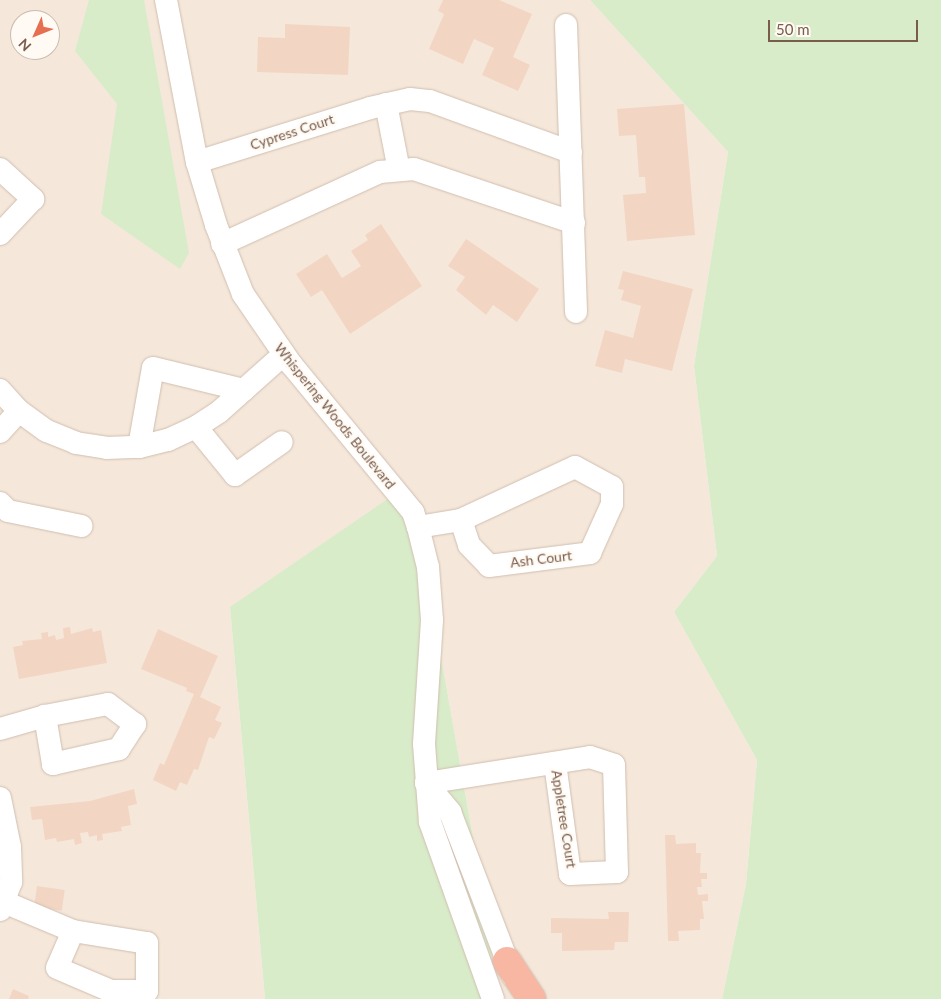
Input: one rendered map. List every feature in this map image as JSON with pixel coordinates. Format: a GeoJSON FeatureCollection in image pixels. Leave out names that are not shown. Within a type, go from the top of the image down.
{"type":"FeatureCollection","features":[{"type":"Feature","properties":{"kind":"highway"},"geometry":{"type":"LineString","coordinates":[[507,961],[532,999]]}},
{"type":"Feature","properties":{"kind":"street","name":"Whispering Woods Boulevard"},"geometry":{"type":"LineString","coordinates":[[166,0],[197,162],[222,244],[244,294],[284,354],[413,512],[418,526],[428,567],[432,620],[425,690],[426,783],[430,822],[493,999]]}},
{"type":"Feature","properties":{"kind":"street"},"geometry":{"type":"LineString","coordinates":[[566,25],[572,152],[576,312]]}},
{"type":"Feature","properties":{"kind":"street","name":"Cypress Court"},"geometry":{"type":"LineString","coordinates":[[197,162],[386,104],[410,99],[430,101],[572,152]]}},
{"type":"Feature","properties":{"kind":"street"},"geometry":{"type":"LineString","coordinates":[[386,104],[398,170]]}},
{"type":"Feature","properties":{"kind":"street"},"geometry":{"type":"LineString","coordinates":[[0,169],[33,199],[0,234]]}},
{"type":"Feature","properties":{"kind":"street"},"geometry":{"type":"LineString","coordinates":[[222,244],[380,172],[414,169],[574,223]]}},
{"type":"Feature","properties":{"kind":"street"},"geometry":{"type":"LineString","coordinates":[[0,390],[19,411],[47,431],[76,443],[106,448],[139,447],[168,440],[196,427],[243,390],[284,354]]}},
{"type":"Feature","properties":{"kind":"street"},"geometry":{"type":"LineString","coordinates":[[139,447],[153,368],[243,390]]}},
{"type":"Feature","properties":{"kind":"street"},"geometry":{"type":"LineString","coordinates":[[0,432],[19,411]]}},
{"type":"Feature","properties":{"kind":"street"},"geometry":{"type":"LineString","coordinates":[[196,427],[235,475],[282,442]]}},
{"type":"Feature","properties":{"kind":"street","name":"Ash Court"},"geometry":{"type":"LineString","coordinates":[[418,526],[461,520],[575,466],[612,487],[612,504],[590,553],[489,566],[469,545],[461,520]]}},
{"type":"Feature","properties":{"kind":"street"},"geometry":{"type":"LineString","coordinates":[[0,503],[8,511],[82,526]]}},
{"type":"Feature","properties":{"kind":"street"},"geometry":{"type":"LineString","coordinates":[[0,730],[45,716]]}},
{"type":"Feature","properties":{"kind":"street","name":"Appletree Court"},"geometry":{"type":"LineString","coordinates":[[426,783],[590,757],[614,765],[617,872],[570,874],[555,763]]}},
{"type":"Feature","properties":{"kind":"street"},"geometry":{"type":"LineString","coordinates":[[426,783],[450,812],[522,999]]}},
{"type":"Feature","properties":{"kind":"street"},"geometry":{"type":"LineString","coordinates":[[0,798],[10,847],[11,882],[2,906],[73,931]]}},
{"type":"Feature","properties":{"kind":"shaded area"},"geometry":{"type":"Polygon","coordinates":[[[0,0],[590,0],[728,152],[694,366],[717,556],[674,612],[757,760],[746,884],[722,999],[491,999],[492,945],[422,549],[230,607],[265,999],[0,999],[0,0]]]}},
{"type":"Feature","properties":{"kind":"green space"},"geometry":{"type":"Polygon","coordinates":[[[89,0],[144,0],[189,253],[180,269],[101,214],[117,104],[75,51],[89,0]]]}},
{"type":"Feature","properties":{"kind":"green space"},"geometry":{"type":"Polygon","coordinates":[[[590,0],[941,0],[941,999],[722,999],[746,884],[757,760],[674,612],[717,556],[694,366],[728,152],[590,0]]]}},
{"type":"Feature","properties":{"kind":"green space"},"geometry":{"type":"Polygon","coordinates":[[[392,496],[422,549],[492,945],[491,999],[265,999],[230,607],[392,496]]]}},
{"type":"Feature","properties":{"kind":"building"},"geometry":{"type":"Polygon","coordinates":[[[443,0],[499,0],[532,14],[513,57],[530,65],[518,91],[482,75],[494,48],[474,39],[463,64],[429,49],[444,14],[438,11],[443,0]]]}},
{"type":"Feature","properties":{"kind":"building"},"geometry":{"type":"Polygon","coordinates":[[[285,24],[350,27],[348,75],[257,72],[258,37],[285,38],[285,24]]]}},
{"type":"Feature","properties":{"kind":"building"},"geometry":{"type":"Polygon","coordinates":[[[684,104],[695,235],[627,241],[623,195],[646,193],[645,177],[639,177],[636,135],[619,136],[617,109],[684,104]]]}},
{"type":"Feature","properties":{"kind":"building"},"geometry":{"type":"Polygon","coordinates":[[[381,224],[422,286],[350,334],[322,290],[311,297],[296,274],[327,254],[342,278],[361,266],[351,251],[368,240],[365,235],[381,224]]]}},
{"type":"Feature","properties":{"kind":"building"},"geometry":{"type":"Polygon","coordinates":[[[466,239],[539,289],[517,322],[493,305],[486,315],[456,290],[465,277],[448,266],[466,239]]]}},
{"type":"Feature","properties":{"kind":"building"},"geometry":{"type":"Polygon","coordinates":[[[623,271],[693,289],[672,371],[625,359],[622,373],[595,366],[605,330],[633,338],[641,306],[621,300],[624,290],[618,289],[623,271]]]}},
{"type":"Feature","properties":{"kind":"building"},"geometry":{"type":"Polygon","coordinates":[[[70,627],[71,634],[92,628],[93,632],[101,630],[107,663],[19,679],[13,647],[23,645],[22,641],[42,639],[41,633],[48,632],[48,637],[55,635],[56,640],[64,638],[63,628],[70,627]]]}},
{"type":"Feature","properties":{"kind":"building"},"geometry":{"type":"Polygon","coordinates":[[[158,629],[218,656],[200,697],[221,707],[215,720],[222,723],[214,739],[209,737],[198,770],[194,769],[187,785],[180,782],[176,791],[153,780],[160,763],[164,765],[194,694],[186,691],[187,688],[141,669],[158,629]]]}},
{"type":"Feature","properties":{"kind":"building"},"geometry":{"type":"Polygon","coordinates":[[[134,789],[137,804],[128,806],[131,825],[121,827],[122,831],[102,834],[103,840],[97,841],[97,835],[89,837],[88,832],[80,833],[82,843],[75,845],[74,839],[57,842],[56,838],[45,840],[42,819],[32,820],[30,807],[90,801],[134,789]]]}},
{"type":"Feature","properties":{"kind":"building"},"geometry":{"type":"Polygon","coordinates":[[[665,835],[675,835],[676,844],[696,843],[696,853],[701,853],[700,873],[707,873],[707,879],[701,879],[702,887],[697,887],[698,895],[708,894],[708,901],[702,901],[704,919],[700,919],[700,930],[678,931],[679,941],[668,941],[665,835]]]}},
{"type":"Feature","properties":{"kind":"building"},"geometry":{"type":"Polygon","coordinates":[[[37,886],[65,890],[62,911],[34,907],[37,886]]]}},
{"type":"Feature","properties":{"kind":"building"},"geometry":{"type":"Polygon","coordinates":[[[608,912],[629,912],[628,942],[615,942],[614,950],[562,951],[562,933],[551,933],[551,918],[609,919],[608,912]]]}},
{"type":"Feature","properties":{"kind":"building"},"geometry":{"type":"Polygon","coordinates":[[[13,989],[29,996],[28,999],[9,999],[13,989]]]}}]}
